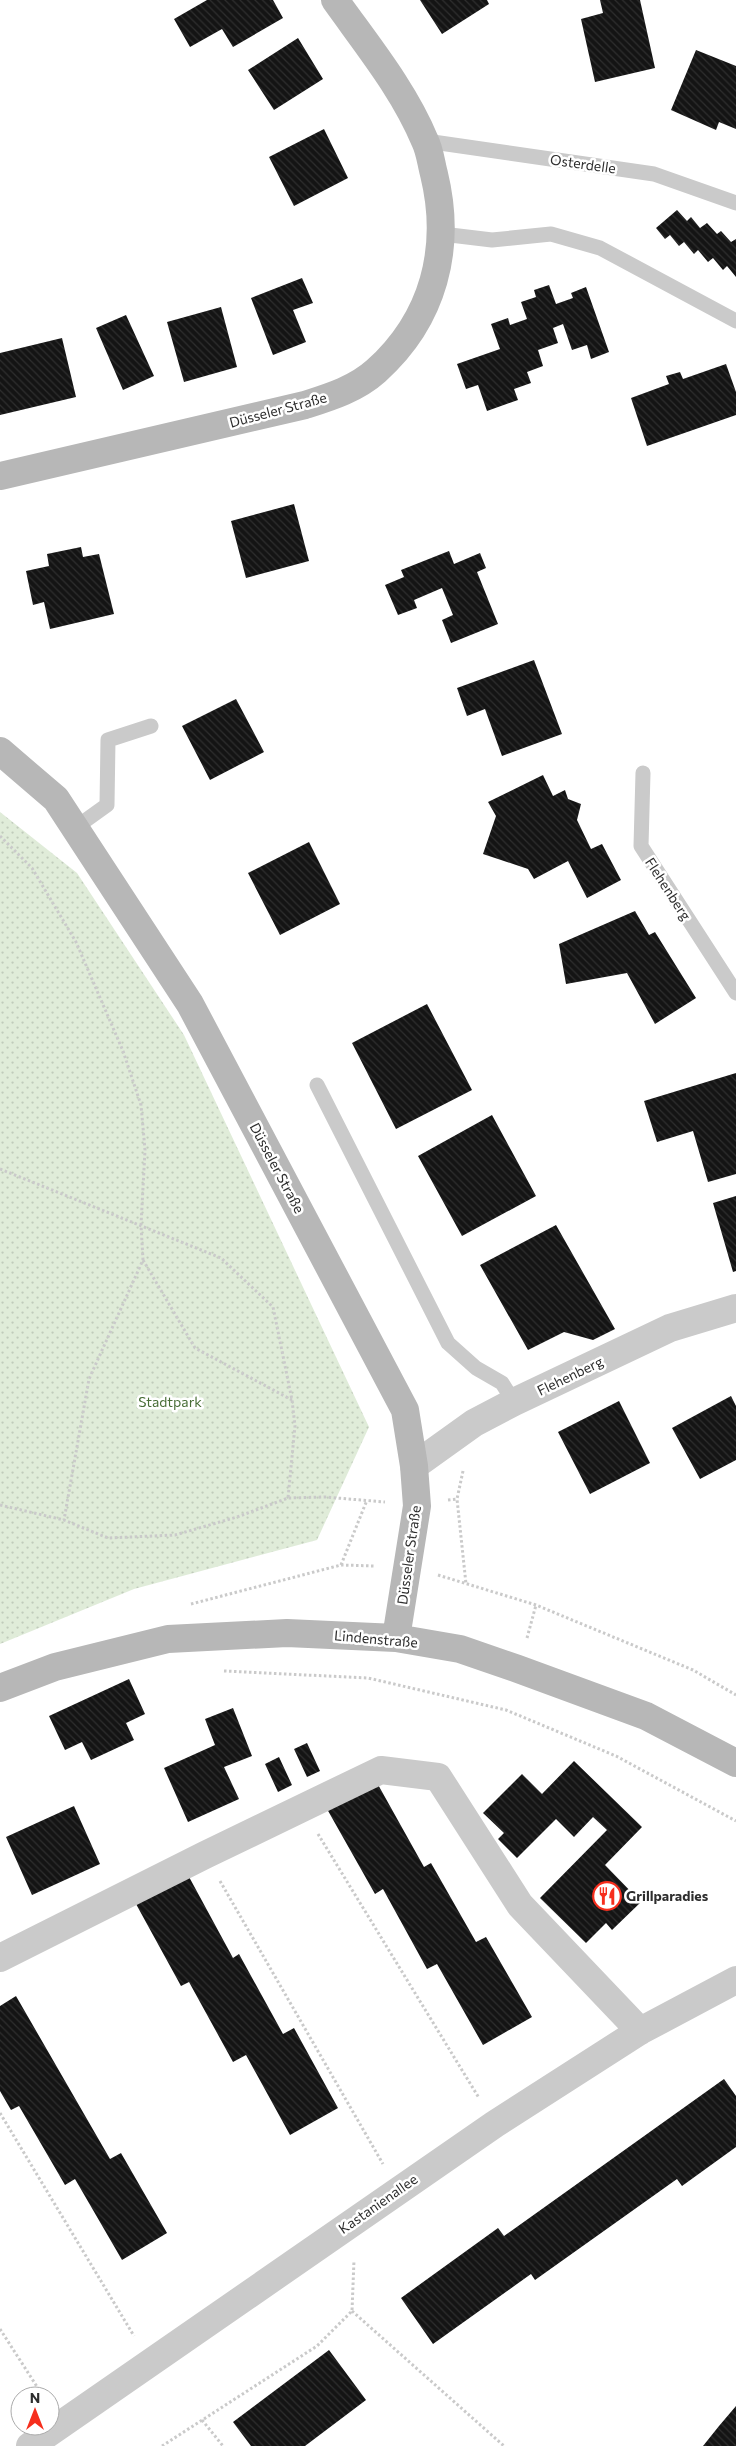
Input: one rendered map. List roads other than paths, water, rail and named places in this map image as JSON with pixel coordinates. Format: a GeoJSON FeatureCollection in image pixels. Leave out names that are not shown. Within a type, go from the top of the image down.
{"type":"FeatureCollection","features":[{"type":"Feature","properties":{"kind":"main road","name":"Düsseler Straße"},"geometry":{"type":"LineString","coordinates":[[0,476],[305,406],[345,391],[375,372],[404,342],[435,280],[442,234],[438,190],[426,141],[398,89],[335,0]]}},
{"type":"Feature","properties":{"kind":"main road","name":"Düsseler Straße"},"geometry":{"type":"LineString","coordinates":[[0,751],[56,799],[195,1013],[405,1410],[414,1466],[417,1506],[409,1566],[396,1638]]}},
{"type":"Feature","properties":{"kind":"main road","name":"Lindenstraße"},"geometry":{"type":"LineString","coordinates":[[0,1688],[55,1667],[168,1639],[287,1633],[396,1638],[460,1649],[646,1716],[736,1763]]}},
{"type":"Feature","properties":{"kind":"street","name":"Flehenberg"},"geometry":{"type":"LineString","coordinates":[[414,1466],[474,1423],[514,1402],[670,1328],[736,1308]]}},
{"type":"Feature","properties":{"kind":"street"},"geometry":{"type":"LineString","coordinates":[[0,1958],[205,1855],[382,1770],[438,1777],[520,1905],[640,2031]]}},
{"type":"Feature","properties":{"kind":"street","name":"Kastanienallee"},"geometry":{"type":"LineString","coordinates":[[30,2446],[495,2124],[640,2031],[736,1980]]}},
{"type":"Feature","properties":{"kind":"lane","name":"Osterdelle"},"geometry":{"type":"LineString","coordinates":[[426,141],[654,174],[736,203]]}},
{"type":"Feature","properties":{"kind":"lane"},"geometry":{"type":"LineString","coordinates":[[442,234],[492,240],[551,234],[600,248],[736,321]]}},
{"type":"Feature","properties":{"kind":"lane"},"geometry":{"type":"LineString","coordinates":[[76,828],[107,805],[108,740],[151,726]]}},
{"type":"Feature","properties":{"kind":"lane","name":"Flehenberg"},"geometry":{"type":"LineString","coordinates":[[643,773],[640,846],[736,994]]}},
{"type":"Feature","properties":{"kind":"lane"},"geometry":{"type":"LineString","coordinates":[[317,1085],[448,1343],[476,1368],[502,1384],[514,1402]]}},
{"type":"Feature","properties":{"kind":"place","name":"Grillparadies"},"geometry":{"type":"Point","coordinates":[607,1896]}},
{"type":"Feature","properties":{"kind":"park label","name":"Stadtpark"},"geometry":{"type":"Point","coordinates":[170,1402]}}]}
